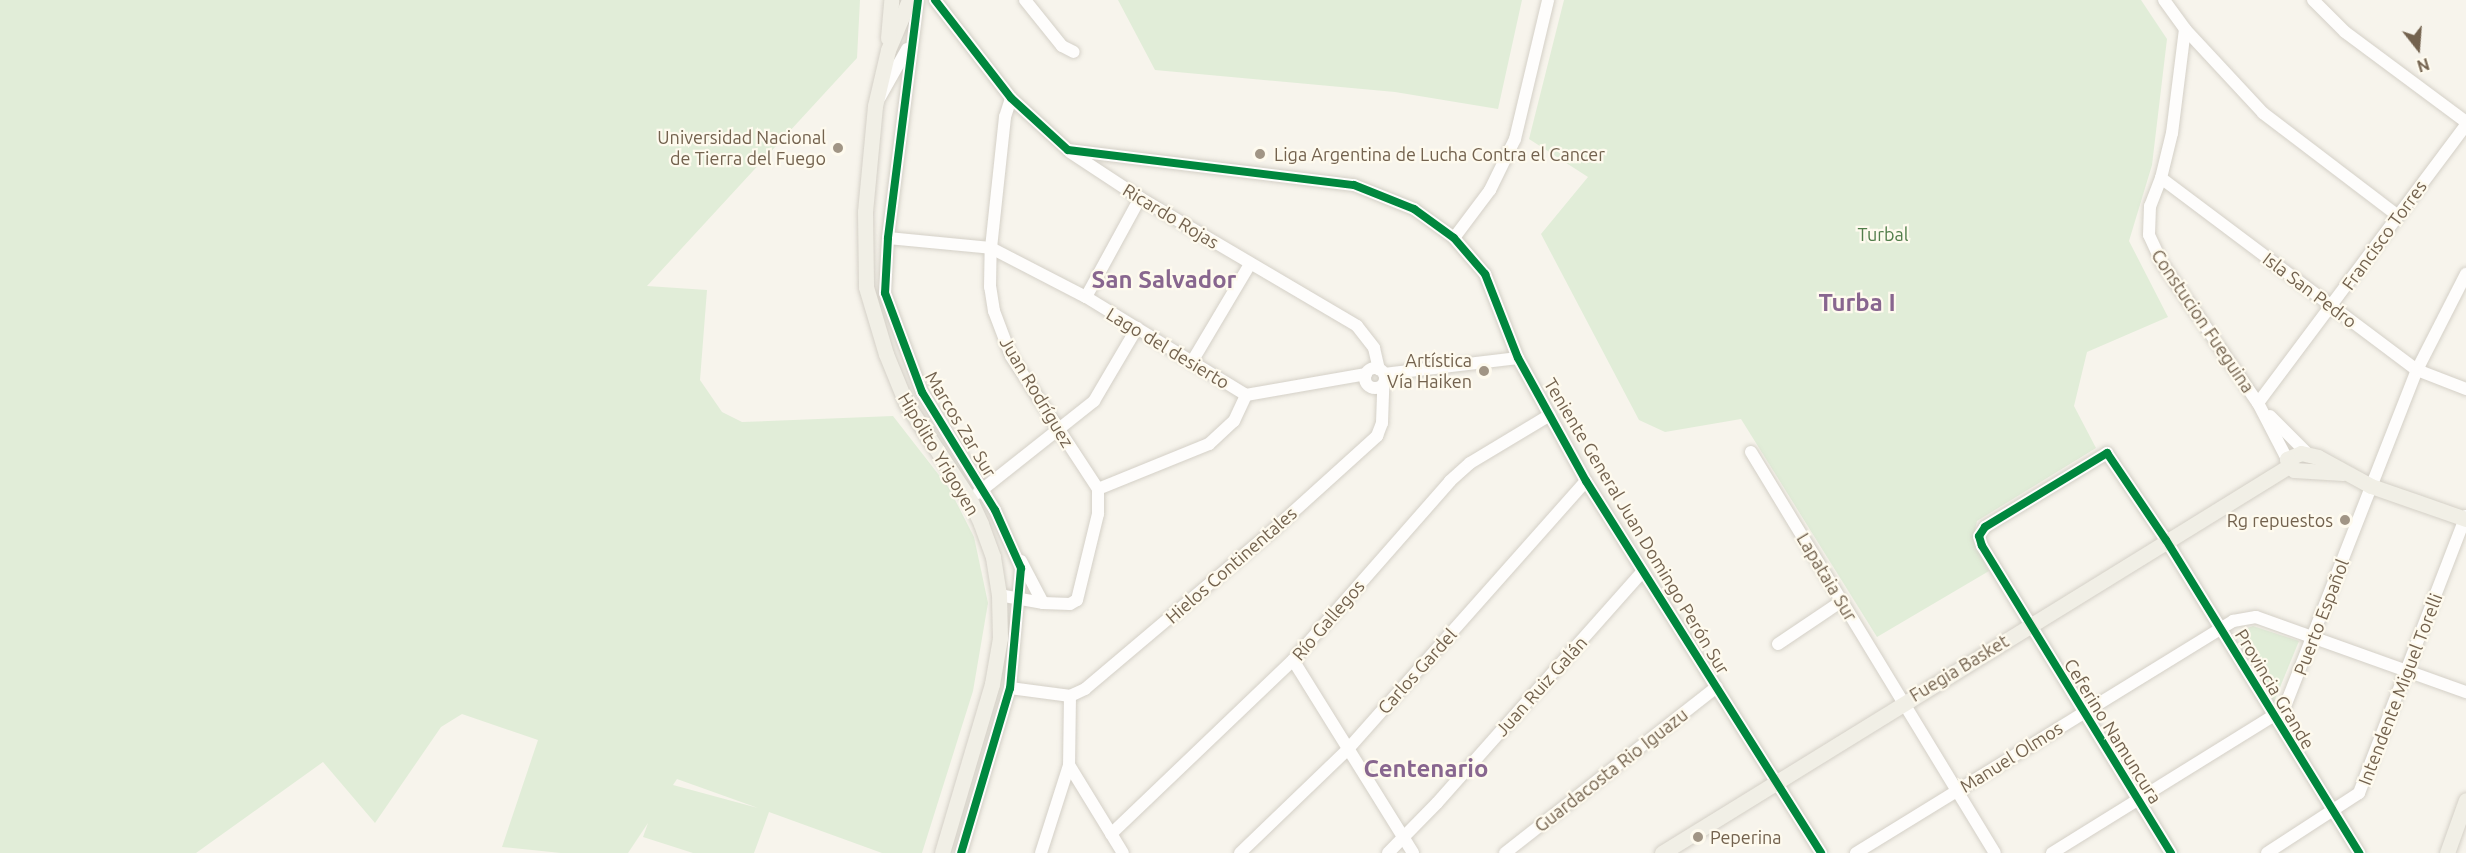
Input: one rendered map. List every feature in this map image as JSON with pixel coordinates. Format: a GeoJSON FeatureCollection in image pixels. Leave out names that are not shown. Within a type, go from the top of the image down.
{"type":"FeatureCollection","features":[{"type":"Feature","properties":{"kind":"main road","name":"Hipólito Yrigoyen"},"geometry":{"type":"LineString","coordinates":[[891,0],[888,50],[875,106],[864,212],[866,286],[874,319],[906,403],[970,500],[993,557],[999,595],[1000,638],[992,684],[942,853]]}},
{"type":"Feature","properties":{"kind":"main road","name":"Hipólito Yrigoyen"},"geometry":{"type":"LineString","coordinates":[[888,50],[915,3]]}},
{"type":"Feature","properties":{"kind":"main road"},"geometry":{"type":"LineString","coordinates":[[2308,459],[2371,486],[2466,518]]}},
{"type":"Feature","properties":{"kind":"main road","name":"Fuegia Basket"},"geometry":{"type":"LineString","coordinates":[[1662,853],[2288,462],[2308,459]]}},
{"type":"Feature","properties":{"kind":"main road"},"geometry":{"type":"LineString","coordinates":[[2446,853],[2466,800]]}},
{"type":"Feature","properties":{"kind":"street"},"geometry":{"type":"LineString","coordinates":[[1025,0],[1062,46],[1074,52]]}},
{"type":"Feature","properties":{"kind":"street"},"geometry":{"type":"LineString","coordinates":[[1454,238],[1505,164],[1515,139],[1548,0]]}},
{"type":"Feature","properties":{"kind":"street"},"geometry":{"type":"LineString","coordinates":[[2164,0],[2185,29],[2263,113],[2397,215]]}},
{"type":"Feature","properties":{"kind":"street"},"geometry":{"type":"LineString","coordinates":[[2313,0],[2345,32],[2466,123]]}},
{"type":"Feature","properties":{"kind":"street"},"geometry":{"type":"LineString","coordinates":[[915,3],[926,5],[937,3],[1011,98],[1068,150]]}},
{"type":"Feature","properties":{"kind":"street","name":"Marcos Zar Sur"},"geometry":{"type":"LineString","coordinates":[[915,3],[888,238],[885,293],[907,360],[938,422],[982,489],[1019,557],[1019,598],[1010,688],[961,853]]}},
{"type":"Feature","properties":{"kind":"street","name":"Constucion Fueguina"},"geometry":{"type":"LineString","coordinates":[[2185,29],[2172,132],[2147,222],[2153,248],[2258,403]]}},
{"type":"Feature","properties":{"kind":"street"},"geometry":{"type":"LineString","coordinates":[[875,106],[910,43]]}},
{"type":"Feature","properties":{"kind":"street","name":"Juan Rodríguez"},"geometry":{"type":"LineString","coordinates":[[1011,98],[1005,117],[991,248],[990,287],[1000,333],[1098,489]]}},
{"type":"Feature","properties":{"kind":"street","name":"Francisco Torres"},"geometry":{"type":"LineString","coordinates":[[2258,403],[2332,307],[2466,123]]}},
{"type":"Feature","properties":{"kind":"street","name":"Teniente General Juan Domingo Perón Sur"},"geometry":{"type":"LineString","coordinates":[[1068,150],[1354,186],[1414,209],[1454,238],[1485,274],[1518,358],[1586,481],[1821,853]]}},
{"type":"Feature","properties":{"kind":"street","name":"Ricardo Rojas"},"geometry":{"type":"LineString","coordinates":[[1068,150],[1140,198],[1357,326],[1374,348],[1383,378]]}},
{"type":"Feature","properties":{"kind":"street","name":"Isla San Pedro"},"geometry":{"type":"LineString","coordinates":[[2161,178],[2417,370],[2466,389]]}},
{"type":"Feature","properties":{"kind":"street"},"geometry":{"type":"LineString","coordinates":[[1086,297],[1140,198]]}},
{"type":"Feature","properties":{"kind":"street","name":"Lago del desierto"},"geometry":{"type":"LineString","coordinates":[[888,238],[991,248],[1086,297],[1193,360],[1246,395]]}},
{"type":"Feature","properties":{"kind":"street"},"geometry":{"type":"LineString","coordinates":[[1193,360],[1250,264]]}},
{"type":"Feature","properties":{"kind":"street","name":"Puerto Español"},"geometry":{"type":"LineString","coordinates":[[2052,853],[2275,718],[2289,703],[2313,635],[2417,370],[2466,274]]}},
{"type":"Feature","properties":{"kind":"street"},"geometry":{"type":"LineString","coordinates":[[970,500],[1094,401],[1137,328]]}},
{"type":"Feature","properties":{"kind":"street"},"geometry":{"type":"LineString","coordinates":[[999,595],[1043,603],[1070,604],[1081,594],[1098,514],[1098,489],[1209,444],[1234,422],[1246,395],[1326,384],[1368,382],[1518,358]]}},
{"type":"Feature","properties":{"kind":"street"},"geometry":{"type":"LineString","coordinates":[[1368,382],[1383,378]]}},
{"type":"Feature","properties":{"kind":"street"},"geometry":{"type":"LineString","coordinates":[[1382,423],[1383,378]]}},
{"type":"Feature","properties":{"kind":"street"},"geometry":{"type":"LineString","coordinates":[[1368,382],[1382,423]]}},
{"type":"Feature","properties":{"kind":"street"},"geometry":{"type":"LineString","coordinates":[[2258,403],[2308,459]]}},
{"type":"Feature","properties":{"kind":"street"},"geometry":{"type":"LineString","coordinates":[[2258,403],[2288,462]]}},
{"type":"Feature","properties":{"kind":"street","name":"Río Gallegos"},"geometry":{"type":"LineString","coordinates":[[1111,834],[1293,660],[1450,481],[1470,463],[1550,415]]}},
{"type":"Feature","properties":{"kind":"street","name":"Hielos Continentales"},"geometry":{"type":"LineString","coordinates":[[1070,696],[1085,689],[1272,531],[1377,436],[1382,423]]}},
{"type":"Feature","properties":{"kind":"street","name":"Lapataia Sur"},"geometry":{"type":"LineString","coordinates":[[1751,452],[1995,853]]}},
{"type":"Feature","properties":{"kind":"street","name":"Provincia Grande"},"geometry":{"type":"LineString","coordinates":[[1982,546],[1979,536],[1985,527],[2107,453],[2112,456],[2359,853]]}},
{"type":"Feature","properties":{"kind":"street","name":"Carlos Gardel"},"geometry":{"type":"LineString","coordinates":[[1240,853],[1348,749],[1586,481]]}},
{"type":"Feature","properties":{"kind":"street","name":"Intendente Miguel Torelli"},"geometry":{"type":"LineString","coordinates":[[2267,853],[2333,812],[2363,786],[2466,518]]}},
{"type":"Feature","properties":{"kind":"street","name":"Ceferino Namuncura"},"geometry":{"type":"LineString","coordinates":[[1982,546],[2171,853]]}},
{"type":"Feature","properties":{"kind":"street"},"geometry":{"type":"LineString","coordinates":[[1019,557],[1043,603]]}},
{"type":"Feature","properties":{"kind":"street","name":"Juan Ruiz Galán"},"geometry":{"type":"LineString","coordinates":[[1388,853],[1404,838],[1643,571]]}},
{"type":"Feature","properties":{"kind":"street"},"geometry":{"type":"LineString","coordinates":[[1778,644],[1842,601]]}},
{"type":"Feature","properties":{"kind":"street","name":"Manuel Olmos"},"geometry":{"type":"LineString","coordinates":[[1856,853],[2220,627],[2256,617],[2313,635],[2466,692]]}},
{"type":"Feature","properties":{"kind":"street"},"geometry":{"type":"LineString","coordinates":[[1293,660],[1413,853]]}},
{"type":"Feature","properties":{"kind":"street","name":"Guardacosta Rio Iguazu"},"geometry":{"type":"LineString","coordinates":[[1505,853],[1718,687]]}},
{"type":"Feature","properties":{"kind":"street"},"geometry":{"type":"LineString","coordinates":[[1010,688],[1070,696],[1070,765],[1041,853]]}},
{"type":"Feature","properties":{"kind":"street"},"geometry":{"type":"LineString","coordinates":[[1070,765],[1123,853]]}},
{"type":"Feature","properties":{"kind":"green space"},"geometry":{"type":"Polygon","coordinates":[[[0,0],[860,0],[857,58],[647,286],[707,290],[700,380],[722,412],[742,422],[893,416],[949,488],[974,537],[988,603],[973,691],[922,853],[882,853],[769,812],[754,853],[693,853],[643,837],[648,823],[628,853],[561,853],[502,847],[538,740],[462,714],[441,727],[375,823],[323,762],[196,853],[0,853],[0,0]],[[677,779],[673,785],[758,808],[677,779]]]}},
{"type":"Feature","properties":{"kind":"green space"},"geometry":{"type":"Polygon","coordinates":[[[1118,0],[1522,0],[1498,109],[1395,92],[1155,70],[1118,0]]]}},
{"type":"Feature","properties":{"kind":"green space","name":"Turbal"},"geometry":{"type":"Polygon","coordinates":[[[1564,0],[2141,0],[2167,39],[2152,165],[2129,241],[2168,317],[2087,352],[2074,406],[2096,448],[1977,521],[1973,540],[1989,571],[1877,637],[1741,419],[1665,432],[1639,420],[1541,234],[1588,177],[1529,139],[1564,0]]]}},
{"type":"Feature","properties":{"kind":"green space"},"geometry":{"type":"Polygon","coordinates":[[[2253,626],[2299,641],[2274,702],[2236,632],[2253,626]]]}},
{"type":"Feature","properties":{"kind":"cycle path"},"geometry":{"type":"LineString","coordinates":[[918,0],[888,238],[885,293],[922,392],[995,510],[1021,568],[1010,688],[961,853]]}},
{"type":"Feature","properties":{"kind":"cycle path"},"geometry":{"type":"LineString","coordinates":[[935,0],[1011,98],[1068,150],[1354,185],[1414,209],[1454,238],[1485,274],[1518,358],[1586,481],[1821,853]]}},
{"type":"Feature","properties":{"kind":"cycle path"},"geometry":{"type":"LineString","coordinates":[[2171,853],[1982,546],[1979,536],[1985,527],[2107,453],[2166,540],[2359,853]]}},
{"type":"Feature","properties":{"kind":"place","name":"Universidad Nacional de Tierra del Fuego"},"geometry":{"type":"Point","coordinates":[838,148]}},
{"type":"Feature","properties":{"kind":"place","name":"Liga Argentina de Lucha Contra el Cancer"},"geometry":{"type":"Point","coordinates":[1260,154]}},
{"type":"Feature","properties":{"kind":"place","name":"Artística Vía Haiken"},"geometry":{"type":"Point","coordinates":[1484,371]}},
{"type":"Feature","properties":{"kind":"place","name":"Rg repuestos"},"geometry":{"type":"Point","coordinates":[2345,520]}},
{"type":"Feature","properties":{"kind":"place","name":"Peperina"},"geometry":{"type":"Point","coordinates":[1698,837]}},
{"type":"Feature","properties":{"kind":"district","name":"San Salvador"},"geometry":{"type":"Point","coordinates":[1164,280]}},
{"type":"Feature","properties":{"kind":"district","name":"Turba I"},"geometry":{"type":"Point","coordinates":[1857,303]}},
{"type":"Feature","properties":{"kind":"district","name":"Centenario"},"geometry":{"type":"Point","coordinates":[1426,769]}}]}
